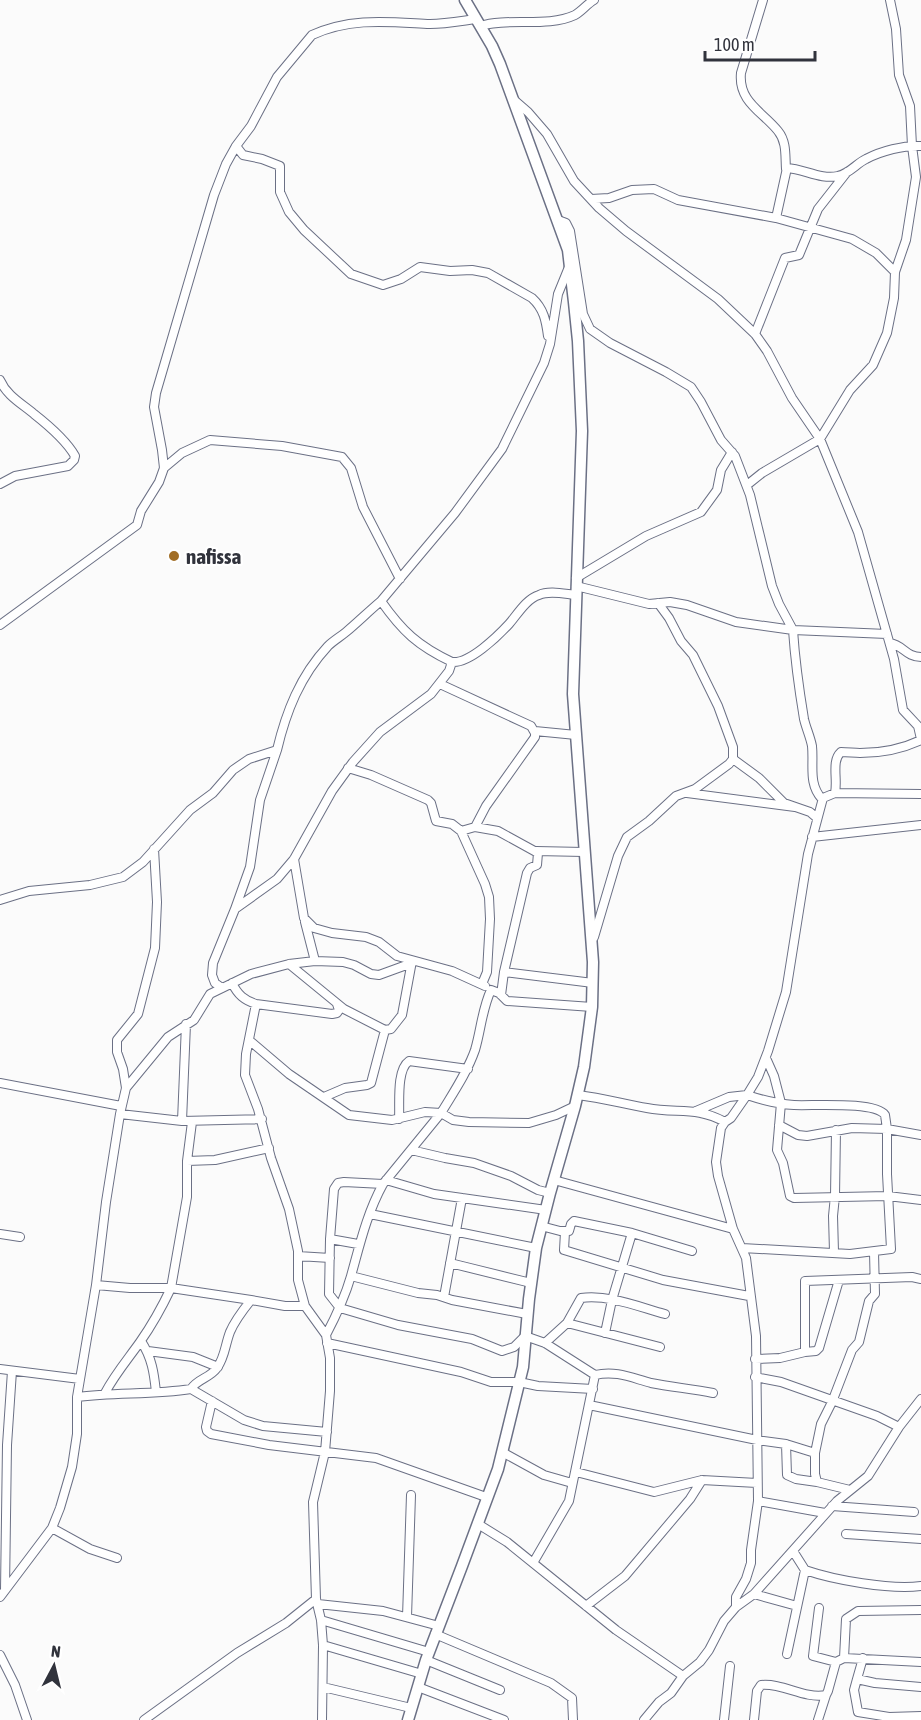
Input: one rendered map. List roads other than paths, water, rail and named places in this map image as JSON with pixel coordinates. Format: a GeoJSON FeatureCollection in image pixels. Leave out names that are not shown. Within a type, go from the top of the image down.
{"type":"FeatureCollection","features":[{"type":"Feature","properties":{"kind":"street"},"geometry":{"type":"LineString","coordinates":[[408,1720],[427,1656],[478,1524],[502,1452],[523,1366],[536,1248],[576,1106],[584,1067],[593,983],[573,694],[582,431],[578,341],[568,250],[492,46],[465,0]]}},
{"type":"Feature","properties":{"kind":"street"},"geometry":{"type":"LineString","coordinates":[[0,625],[137,525],[141,511],[159,483],[164,468],[154,407],[156,393],[214,195],[236,146],[251,126],[277,77],[312,35],[352,22],[370,20],[431,24],[559,19],[576,14],[594,0]]}},
{"type":"Feature","properties":{"kind":"street"},"geometry":{"type":"LineString","coordinates":[[763,0],[741,73],[740,84],[743,92],[761,116],[779,132],[785,148],[786,169],[776,218]]}},
{"type":"Feature","properties":{"kind":"street"},"geometry":{"type":"LineString","coordinates":[[747,484],[762,472],[820,439],[844,399],[873,365],[881,350],[894,298],[895,272],[906,240],[916,177],[910,106],[899,75],[896,29],[890,0]]}},
{"type":"Feature","properties":{"kind":"street"},"geometry":{"type":"LineString","coordinates":[[512,98],[547,134],[574,181],[591,199],[626,231],[718,299],[755,334],[767,351],[792,398],[820,439],[858,532],[890,643],[903,711],[919,727],[921,740],[892,750],[863,753],[841,752],[836,761],[838,780],[835,793]]}},
{"type":"Feature","properties":{"kind":"street"},"geometry":{"type":"LineString","coordinates":[[236,146],[243,155],[280,166],[280,192],[289,212],[304,230],[351,274],[383,285],[401,279],[420,267],[488,273],[538,303],[546,321],[550,344]]}},
{"type":"Feature","properties":{"kind":"street"},"geometry":{"type":"LineString","coordinates":[[786,169],[839,176],[872,156],[921,146]]}},
{"type":"Feature","properties":{"kind":"street"},"geometry":{"type":"LineString","coordinates":[[755,334],[785,258],[799,255],[818,209],[847,172]]}},
{"type":"Feature","properties":{"kind":"street"},"geometry":{"type":"LineString","coordinates":[[591,199],[609,198],[632,190],[654,189],[678,200],[776,218],[852,239],[876,253],[895,272]]}},
{"type":"Feature","properties":{"kind":"street"},"geometry":{"type":"LineString","coordinates":[[558,219],[566,224],[570,231],[583,314],[590,329],[610,343],[691,387],[702,402],[721,440],[732,452],[747,484],[772,586],[778,604],[793,630],[805,722],[812,747],[813,780],[815,789],[822,799]]}},
{"type":"Feature","properties":{"kind":"street"},"geometry":{"type":"LineString","coordinates":[[222,988],[215,983],[212,975],[213,963],[250,867],[260,800],[283,725],[298,687],[329,645],[346,633],[381,601],[400,579],[455,513],[502,449],[544,363],[550,344],[558,294],[569,267]]}},
{"type":"Feature","properties":{"kind":"street"},"geometry":{"type":"LineString","coordinates":[[0,380],[3,388],[60,437],[75,456],[68,466],[15,476],[0,484]]}},
{"type":"Feature","properties":{"kind":"street"},"geometry":{"type":"LineString","coordinates":[[164,468],[182,453],[210,440],[282,446],[342,457],[351,468],[363,507],[400,579]]}},
{"type":"Feature","properties":{"kind":"street"},"geometry":{"type":"LineString","coordinates":[[381,601],[397,625],[432,653],[452,662],[463,660],[474,655],[502,631],[531,599],[538,595],[576,586],[646,536],[701,512],[717,490],[721,470],[732,452]]}},
{"type":"Feature","properties":{"kind":"street"},"geometry":{"type":"LineString","coordinates":[[576,586],[649,604],[670,602],[702,609],[736,622],[793,630],[887,634]]}},
{"type":"Feature","properties":{"kind":"street"},"geometry":{"type":"LineString","coordinates":[[592,945],[618,856],[627,837],[682,792],[695,789],[733,759],[734,754],[730,736],[702,671],[658,603]]}},
{"type":"Feature","properties":{"kind":"street"},"geometry":{"type":"LineString","coordinates":[[890,643],[899,645],[908,655],[921,657]]}},
{"type":"Feature","properties":{"kind":"street"},"geometry":{"type":"LineString","coordinates":[[235,909],[277,879],[294,859],[327,799],[348,768],[380,732],[431,694],[440,684],[452,662]]}},
{"type":"Feature","properties":{"kind":"street"},"geometry":{"type":"LineString","coordinates":[[440,684],[531,726],[535,731],[535,737],[486,806],[475,828]]}},
{"type":"Feature","properties":{"kind":"street"},"geometry":{"type":"LineString","coordinates":[[535,731],[576,735]]}},
{"type":"Feature","properties":{"kind":"street"},"geometry":{"type":"LineString","coordinates":[[0,900],[29,891],[90,885],[123,877],[143,862],[190,810],[213,793],[232,770],[249,759],[277,750]]}},
{"type":"Feature","properties":{"kind":"street"},"geometry":{"type":"LineString","coordinates":[[733,759],[759,778],[784,803],[810,812],[818,818]]}},
{"type":"Feature","properties":{"kind":"street"},"geometry":{"type":"LineString","coordinates":[[348,768],[371,775],[428,800],[436,821],[452,824],[461,831],[489,897],[487,972],[482,984]]}},
{"type":"Feature","properties":{"kind":"street"},"geometry":{"type":"LineString","coordinates":[[682,792],[795,807]]}},
{"type":"Feature","properties":{"kind":"street"},"geometry":{"type":"LineString","coordinates":[[736,1607],[736,1597],[750,1570],[758,1501],[756,1331],[749,1296],[746,1258],[732,1229],[718,1176],[716,1162],[721,1128],[747,1095],[765,1058],[786,992],[792,962],[798,905],[822,799],[835,793],[921,794]]}},
{"type":"Feature","properties":{"kind":"street"},"geometry":{"type":"LineString","coordinates":[[812,837],[921,825]]}},
{"type":"Feature","properties":{"kind":"street"},"geometry":{"type":"LineString","coordinates":[[461,831],[475,828],[498,831],[536,851],[584,852]]}},
{"type":"Feature","properties":{"kind":"street"},"geometry":{"type":"LineString","coordinates":[[126,1088],[117,1052],[117,1040],[138,1014],[153,958],[158,902],[155,891],[154,849]]}},
{"type":"Feature","properties":{"kind":"street"},"geometry":{"type":"LineString","coordinates":[[501,995],[504,972],[527,873],[538,862],[536,851]]}},
{"type":"Feature","properties":{"kind":"street"},"geometry":{"type":"LineString","coordinates":[[294,859],[304,918],[315,961]]}},
{"type":"Feature","properties":{"kind":"street"},"geometry":{"type":"LineString","coordinates":[[304,918],[314,928],[379,942],[397,956],[452,971],[482,984],[507,1001],[592,1007]]}},
{"type":"Feature","properties":{"kind":"street"},"geometry":{"type":"LineString","coordinates":[[3,1594],[52,1528],[72,1467],[77,1434],[77,1397],[96,1285],[120,1110],[126,1088],[168,1037],[194,1020],[210,994],[250,974],[289,964],[315,961],[354,965],[375,975],[412,961]]}},
{"type":"Feature","properties":{"kind":"street"},"geometry":{"type":"LineString","coordinates":[[289,964],[344,1009],[385,1030],[391,1029],[400,1020],[412,961]]}},
{"type":"Feature","properties":{"kind":"street"},"geometry":{"type":"LineString","coordinates":[[504,972],[593,983]]}},
{"type":"Feature","properties":{"kind":"street"},"geometry":{"type":"LineString","coordinates":[[232,984],[245,1000],[256,1004],[332,1014],[339,1010],[337,1003]]}},
{"type":"Feature","properties":{"kind":"street"},"geometry":{"type":"LineString","coordinates":[[326,1339],[351,1276],[358,1244],[384,1182],[441,1113],[468,1069],[491,990]]}},
{"type":"Feature","properties":{"kind":"street"},"geometry":{"type":"LineString","coordinates":[[256,1004],[245,1075],[262,1119],[289,1209],[298,1256],[298,1280],[305,1306],[326,1339],[330,1358],[325,1452],[314,1502],[317,1601],[323,1645],[322,1720]]}},
{"type":"Feature","properties":{"kind":"street"},"geometry":{"type":"LineString","coordinates":[[182,1122],[186,1024]]}},
{"type":"Feature","properties":{"kind":"street"},"geometry":{"type":"LineString","coordinates":[[324,1097],[345,1088],[371,1083],[385,1030]]}},
{"type":"Feature","properties":{"kind":"street"},"geometry":{"type":"LineString","coordinates":[[249,1040],[289,1074],[349,1115],[399,1119],[425,1112],[441,1113],[453,1120],[469,1122],[529,1122],[556,1115],[576,1106]]}},
{"type":"Feature","properties":{"kind":"street"},"geometry":{"type":"LineString","coordinates":[[765,1058],[774,1076],[781,1103],[777,1150],[783,1163],[790,1196],[794,1198],[888,1196],[921,1200]]}},
{"type":"Feature","properties":{"kind":"street"},"geometry":{"type":"LineString","coordinates":[[399,1119],[401,1072],[404,1065],[409,1062],[468,1069]]}},
{"type":"Feature","properties":{"kind":"street"},"geometry":{"type":"LineString","coordinates":[[0,1083],[182,1122],[262,1119]]}},
{"type":"Feature","properties":{"kind":"street"},"geometry":{"type":"LineString","coordinates":[[578,1095],[650,1109],[696,1111],[712,1115],[725,1122]]}},
{"type":"Feature","properties":{"kind":"street"},"geometry":{"type":"LineString","coordinates":[[696,1111],[729,1097],[747,1095],[793,1105],[833,1104],[879,1109],[885,1115],[891,1249],[874,1252],[834,1252],[742,1248]]}},
{"type":"Feature","properties":{"kind":"street"},"geometry":{"type":"LineString","coordinates":[[105,1393],[116,1373],[141,1341],[171,1288],[187,1197],[187,1161],[192,1122]]}},
{"type":"Feature","properties":{"kind":"street"},"geometry":{"type":"LineString","coordinates":[[779,1125],[801,1135],[852,1128],[887,1129],[921,1135]]}},
{"type":"Feature","properties":{"kind":"street"},"geometry":{"type":"LineString","coordinates":[[834,1252],[836,1130]]}},
{"type":"Feature","properties":{"kind":"street"},"geometry":{"type":"LineString","coordinates":[[187,1161],[215,1160],[269,1148]]}},
{"type":"Feature","properties":{"kind":"street"},"geometry":{"type":"LineString","coordinates":[[411,1150],[474,1163],[550,1193]]}},
{"type":"Feature","properties":{"kind":"street"},"geometry":{"type":"LineString","coordinates":[[554,1180],[732,1229]]}},
{"type":"Feature","properties":{"kind":"street"},"geometry":{"type":"LineString","coordinates":[[525,1336],[514,1347],[502,1351],[472,1340],[398,1324],[340,1308],[329,1294],[334,1189],[338,1183],[384,1182],[434,1194],[546,1210]]}},
{"type":"Feature","properties":{"kind":"street"},"geometry":{"type":"LineString","coordinates":[[444,1298],[462,1198]]}},
{"type":"Feature","properties":{"kind":"street"},"geometry":{"type":"LineString","coordinates":[[370,1214],[536,1248]]}},
{"type":"Feature","properties":{"kind":"street"},"geometry":{"type":"LineString","coordinates":[[542,1226],[565,1232],[569,1231],[574,1221],[632,1233],[692,1251]]}},
{"type":"Feature","properties":{"kind":"street"},"geometry":{"type":"LineString","coordinates":[[565,1232],[564,1250],[663,1280],[749,1296]]}},
{"type":"Feature","properties":{"kind":"street"},"geometry":{"type":"LineString","coordinates":[[605,1333],[612,1300],[632,1233]]}},
{"type":"Feature","properties":{"kind":"street"},"geometry":{"type":"LineString","coordinates":[[0,1234],[20,1237]]}},
{"type":"Feature","properties":{"kind":"street"},"geometry":{"type":"LineString","coordinates":[[330,1239],[358,1244]]}},
{"type":"Feature","properties":{"kind":"street"},"geometry":{"type":"LineString","coordinates":[[817,1482],[815,1453],[821,1424],[852,1350],[859,1341],[869,1301],[874,1297],[876,1280],[874,1252]]}},
{"type":"Feature","properties":{"kind":"street"},"geometry":{"type":"LineString","coordinates":[[298,1256],[330,1257]]}},
{"type":"Feature","properties":{"kind":"street"},"geometry":{"type":"LineString","coordinates":[[450,1263],[531,1282]]}},
{"type":"Feature","properties":{"kind":"street"},"geometry":{"type":"LineString","coordinates":[[351,1276],[418,1293],[527,1314]]}},
{"type":"Feature","properties":{"kind":"street"},"geometry":{"type":"LineString","coordinates":[[805,1352],[805,1281],[912,1277],[921,1279]]}},
{"type":"Feature","properties":{"kind":"street"},"geometry":{"type":"LineString","coordinates":[[755,1359],[780,1358],[816,1351],[819,1348],[839,1280]]}},
{"type":"Feature","properties":{"kind":"street"},"geometry":{"type":"LineString","coordinates":[[96,1285],[171,1288],[268,1304],[305,1306]]}},
{"type":"Feature","properties":{"kind":"street"},"geometry":{"type":"LineString","coordinates":[[545,1343],[567,1323],[581,1298],[591,1296],[612,1300],[665,1314]]}},
{"type":"Feature","properties":{"kind":"street"},"geometry":{"type":"LineString","coordinates":[[191,1389],[194,1384],[212,1375],[218,1367],[224,1357],[233,1324],[251,1300]]}},
{"type":"Feature","properties":{"kind":"street"},"geometry":{"type":"LineString","coordinates":[[567,1323],[660,1347]]}},
{"type":"Feature","properties":{"kind":"street"},"geometry":{"type":"LineString","coordinates":[[525,1336],[545,1343],[595,1375],[606,1372],[627,1375],[651,1383],[713,1393]]}},
{"type":"Feature","properties":{"kind":"street"},"geometry":{"type":"LineString","coordinates":[[326,1339],[461,1372],[491,1382],[519,1382],[538,1386],[593,1389]]}},
{"type":"Feature","properties":{"kind":"street"},"geometry":{"type":"LineString","coordinates":[[141,1341],[154,1366],[156,1392]]}},
{"type":"Feature","properties":{"kind":"street"},"geometry":{"type":"LineString","coordinates":[[148,1351],[193,1357],[218,1367]]}},
{"type":"Feature","properties":{"kind":"street"},"geometry":{"type":"LineString","coordinates":[[0,1369],[80,1379]]}},
{"type":"Feature","properties":{"kind":"street"},"geometry":{"type":"LineString","coordinates":[[3,1594],[12,1371]]}},
{"type":"Feature","properties":{"kind":"street"},"geometry":{"type":"LineString","coordinates":[[533,1563],[569,1501],[595,1375]]}},
{"type":"Feature","properties":{"kind":"street"},"geometry":{"type":"LineString","coordinates":[[755,1377],[781,1382],[832,1402],[877,1416],[899,1427]]}},
{"type":"Feature","properties":{"kind":"street"},"geometry":{"type":"LineString","coordinates":[[77,1397],[105,1393],[191,1389],[244,1420],[263,1426],[327,1432]]}},
{"type":"Feature","properties":{"kind":"street"},"geometry":{"type":"LineString","coordinates":[[644,1720],[659,1702],[671,1693],[683,1676],[700,1662],[724,1621],[736,1607],[754,1594],[832,1506],[868,1476],[899,1427],[921,1399]]}},
{"type":"Feature","properties":{"kind":"street"},"geometry":{"type":"LineString","coordinates":[[212,1401],[207,1427],[207,1431],[211,1434],[269,1445],[376,1458],[486,1497]]}},
{"type":"Feature","properties":{"kind":"street"},"geometry":{"type":"LineString","coordinates":[[589,1405],[786,1444],[815,1453]]}},
{"type":"Feature","properties":{"kind":"street"},"geometry":{"type":"LineString","coordinates":[[786,1444],[787,1475],[850,1491]]}},
{"type":"Feature","properties":{"kind":"street"},"geometry":{"type":"LineString","coordinates":[[502,1452],[544,1474],[572,1484]]}},
{"type":"Feature","properties":{"kind":"street"},"geometry":{"type":"LineString","coordinates":[[576,1472],[654,1492],[702,1480],[757,1483]]}},
{"type":"Feature","properties":{"kind":"street"},"geometry":{"type":"LineString","coordinates":[[586,1606],[625,1576],[690,1499],[702,1480]]}},
{"type":"Feature","properties":{"kind":"street"},"geometry":{"type":"LineString","coordinates":[[407,1617],[411,1495]]}},
{"type":"Feature","properties":{"kind":"street"},"geometry":{"type":"LineString","coordinates":[[758,1501],[825,1513]]}},
{"type":"Feature","properties":{"kind":"street"},"geometry":{"type":"LineString","coordinates":[[832,1506],[914,1512]]}},
{"type":"Feature","properties":{"kind":"street"},"geometry":{"type":"LineString","coordinates":[[478,1524],[507,1542],[616,1630],[683,1676]]}},
{"type":"Feature","properties":{"kind":"street"},"geometry":{"type":"LineString","coordinates":[[52,1528],[90,1548],[117,1558]]}},
{"type":"Feature","properties":{"kind":"street"},"geometry":{"type":"LineString","coordinates":[[846,1534],[921,1539]]}},
{"type":"Feature","properties":{"kind":"street"},"geometry":{"type":"LineString","coordinates":[[793,1551],[805,1570],[821,1576],[878,1585],[921,1586]]}},
{"type":"Feature","properties":{"kind":"street"},"geometry":{"type":"LineString","coordinates":[[787,1654],[805,1570]]}},
{"type":"Feature","properties":{"kind":"street"},"geometry":{"type":"LineString","coordinates":[[754,1594],[797,1606]]}},
{"type":"Feature","properties":{"kind":"street"},"geometry":{"type":"LineString","coordinates":[[144,1720],[237,1653],[317,1601],[383,1611],[407,1617],[437,1630],[551,1683],[572,1698],[573,1720]]}},
{"type":"Feature","properties":{"kind":"street"},"geometry":{"type":"LineString","coordinates":[[819,1608],[813,1656],[840,1660],[864,1658],[921,1662]]}},
{"type":"Feature","properties":{"kind":"street"},"geometry":{"type":"LineString","coordinates":[[818,1720],[840,1660],[846,1619],[858,1611],[921,1610]]}},
{"type":"Feature","properties":{"kind":"street"},"geometry":{"type":"LineString","coordinates":[[321,1620],[427,1656],[500,1690]]}},
{"type":"Feature","properties":{"kind":"street"},"geometry":{"type":"LineString","coordinates":[[323,1645],[422,1674]]}},
{"type":"Feature","properties":{"kind":"street"},"geometry":{"type":"LineString","coordinates":[[1,1658],[15,1685],[27,1720]]}},
{"type":"Feature","properties":{"kind":"street"},"geometry":{"type":"LineString","coordinates":[[864,1658],[854,1690],[858,1712],[889,1717],[921,1716]]}},
{"type":"Feature","properties":{"kind":"street"},"geometry":{"type":"LineString","coordinates":[[724,1720],[730,1666]]}},
{"type":"Feature","properties":{"kind":"street"},"geometry":{"type":"LineString","coordinates":[[857,1679],[921,1687]]}},
{"type":"Feature","properties":{"kind":"street"},"geometry":{"type":"LineString","coordinates":[[754,1720],[757,1691],[761,1685],[805,1695],[826,1695]]}},
{"type":"Feature","properties":{"kind":"street"},"geometry":{"type":"LineString","coordinates":[[322,1687],[411,1708]]}},
{"type":"Feature","properties":{"kind":"street"},"geometry":{"type":"LineString","coordinates":[[418,1687],[504,1720]]}},
{"type":"Feature","properties":{"kind":"place","name":"nafissa"},"geometry":{"type":"Point","coordinates":[174,556]}}]}
